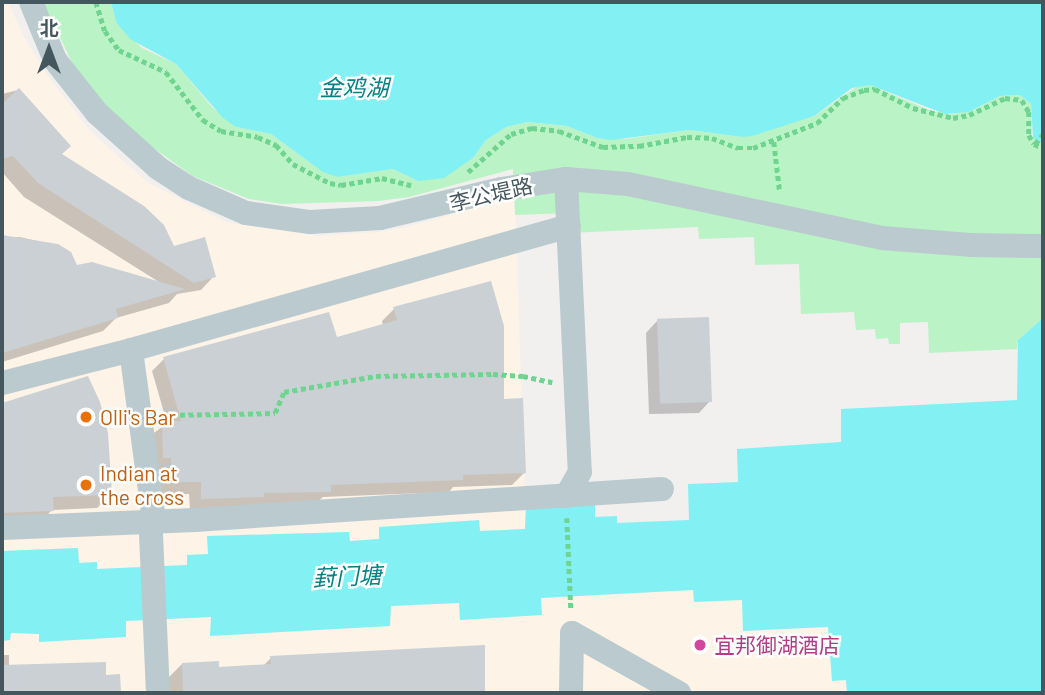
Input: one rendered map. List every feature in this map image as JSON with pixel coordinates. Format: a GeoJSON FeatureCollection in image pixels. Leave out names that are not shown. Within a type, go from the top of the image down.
{"type":"FeatureCollection","features":[{"type":"Feature","properties":{"kind":"street","name":"李公堤路"},"geometry":{"type":"LineString","coordinates":[[30,2],[55,60],[97,113],[158,168],[189,188],[246,213],[310,222],[380,218],[502,189],[566,179],[628,184],[882,238],[970,245],[1043,246]]}},
{"type":"Feature","properties":{"kind":"street"},"geometry":{"type":"LineString","coordinates":[[566,179],[580,472],[566,496]]}},
{"type":"Feature","properties":{"kind":"street"},"geometry":{"type":"LineString","coordinates":[[2,383],[131,350],[569,226]]}},
{"type":"Feature","properties":{"kind":"street"},"geometry":{"type":"LineString","coordinates":[[131,350],[141,416],[152,528],[158,693]]}},
{"type":"Feature","properties":{"kind":"street"},"geometry":{"type":"LineString","coordinates":[[2,528],[109,523],[152,528],[195,520],[662,489]]}},
{"type":"Feature","properties":{"kind":"street"},"geometry":{"type":"LineString","coordinates":[[571,693],[572,633],[679,693]]}},
{"type":"Feature","properties":{"kind":"path"},"geometry":{"type":"LineString","coordinates":[[96,2],[105,31],[119,50],[166,72],[203,120],[221,131],[258,137],[276,145],[293,164],[330,183],[341,184],[382,177],[418,187]]}},
{"type":"Feature","properties":{"kind":"path"},"geometry":{"type":"LineString","coordinates":[[459,180],[511,134],[531,128],[559,131],[603,147],[712,138],[738,148],[753,148],[817,123],[854,92],[875,89],[913,108],[942,117],[969,115],[1005,98],[1022,100],[1027,105],[1029,135],[1043,148]]}},
{"type":"Feature","properties":{"kind":"path"},"geometry":{"type":"LineString","coordinates":[[1035,143],[1043,134]]}},
{"type":"Feature","properties":{"kind":"path"},"geometry":{"type":"LineString","coordinates":[[774,142],[782,218]]}},
{"type":"Feature","properties":{"kind":"path"},"geometry":{"type":"LineString","coordinates":[[141,416],[275,413],[284,393],[376,376],[523,376],[576,387]]}},
{"type":"Feature","properties":{"kind":"path"},"geometry":{"type":"LineString","coordinates":[[566,496],[572,633]]}},
{"type":"Feature","properties":{"kind":"shaded area"},"geometry":{"type":"Polygon","coordinates":[[[2,2],[8,2],[26,41],[51,80],[91,132],[147,182],[226,222],[317,236],[378,232],[407,227],[515,196],[526,529],[479,531],[479,521],[379,528],[379,539],[349,541],[349,532],[207,537],[208,554],[188,565],[97,569],[79,563],[78,548],[2,551],[2,2]]]}},
{"type":"Feature","properties":{"kind":"shaded area"},"geometry":{"type":"Polygon","coordinates":[[[693,590],[694,602],[742,600],[744,631],[828,627],[832,680],[846,680],[847,693],[2,693],[2,641],[10,640],[10,633],[39,634],[39,641],[126,637],[126,621],[212,617],[210,636],[389,626],[390,606],[459,603],[460,620],[542,615],[541,598],[693,590]]]}},
{"type":"Feature","properties":{"kind":"green space"},"geometry":{"type":"Polygon","coordinates":[[[43,2],[111,2],[116,22],[142,48],[176,64],[212,107],[236,127],[271,134],[308,161],[338,177],[393,169],[418,181],[473,158],[486,140],[506,127],[527,122],[567,126],[597,138],[626,139],[690,130],[742,137],[814,116],[858,86],[870,85],[934,112],[952,114],[974,110],[1000,96],[1020,95],[1031,104],[1031,136],[1043,143],[1043,318],[1018,340],[1017,349],[929,353],[928,322],[900,323],[900,344],[889,344],[888,338],[876,339],[875,329],[856,330],[854,312],[801,314],[799,264],[755,265],[754,237],[699,239],[698,227],[569,233],[568,213],[515,215],[513,169],[409,197],[378,201],[282,204],[249,199],[193,176],[128,130],[78,75],[43,2]]]}},
{"type":"Feature","properties":{"kind":"water","name":"金鸡湖"},"geometry":{"type":"Polygon","coordinates":[[[111,2],[1043,2],[1043,143],[1033,138],[1031,104],[1020,95],[1000,96],[969,112],[945,114],[870,85],[852,88],[814,116],[752,136],[690,130],[612,140],[597,138],[567,126],[527,122],[506,127],[486,140],[473,158],[444,178],[418,181],[393,169],[338,177],[323,172],[271,134],[236,127],[223,118],[176,64],[130,39],[116,22],[111,2]]]}},
{"type":"Feature","properties":{"kind":"water","name":"葑门塘"},"geometry":{"type":"Polygon","coordinates":[[[1043,318],[1043,693],[847,693],[846,680],[832,681],[828,627],[743,631],[742,600],[694,602],[693,590],[541,598],[542,615],[460,620],[459,603],[391,606],[390,626],[210,636],[211,617],[126,621],[126,637],[39,642],[39,634],[11,633],[10,640],[2,641],[2,551],[78,548],[79,563],[97,562],[97,569],[187,565],[187,555],[208,554],[207,536],[349,532],[350,541],[379,539],[379,527],[479,520],[480,531],[525,529],[526,506],[595,502],[595,517],[617,516],[617,523],[689,520],[688,484],[738,482],[737,449],[841,442],[841,409],[1017,400],[1018,340],[1043,318]]]}},
{"type":"Feature","properties":{"kind":"building"},"geometry":{"type":"Polygon","coordinates":[[[19,88],[71,146],[62,154],[144,206],[164,225],[174,246],[205,237],[216,277],[194,283],[38,183],[13,156],[2,159],[2,104],[19,88]]]}},
{"type":"Feature","properties":{"kind":"building"},"geometry":{"type":"Polygon","coordinates":[[[2,235],[58,244],[71,252],[77,265],[92,262],[185,289],[116,309],[118,318],[2,353],[2,235]]]}},
{"type":"Feature","properties":{"kind":"building"},"geometry":{"type":"Polygon","coordinates":[[[491,281],[504,326],[504,399],[523,398],[526,473],[463,475],[463,480],[331,485],[331,492],[264,493],[264,497],[201,499],[201,482],[172,482],[171,458],[163,458],[162,422],[181,421],[163,357],[329,312],[337,337],[397,320],[393,307],[491,281]]]}},
{"type":"Feature","properties":{"kind":"building"},"geometry":{"type":"Polygon","coordinates":[[[709,317],[712,402],[660,404],[657,319],[709,317]]]}},
{"type":"Feature","properties":{"kind":"building"},"geometry":{"type":"Polygon","coordinates":[[[88,376],[100,402],[108,433],[112,495],[53,497],[54,511],[2,513],[2,403],[88,376]]]}},
{"type":"Feature","properties":{"kind":"building"},"geometry":{"type":"Polygon","coordinates":[[[485,645],[485,693],[183,693],[182,663],[219,661],[219,667],[271,664],[270,656],[485,645]]]}},
{"type":"Feature","properties":{"kind":"building"},"geometry":{"type":"Polygon","coordinates":[[[106,662],[106,675],[120,674],[121,693],[2,693],[2,665],[106,662]]]}},
{"type":"Feature","properties":{"kind":"place","name":"Olli's Bar"},"geometry":{"type":"Point","coordinates":[86,417]}},
{"type":"Feature","properties":{"kind":"place","name":"Indian at the cross"},"geometry":{"type":"Point","coordinates":[86,485]}},
{"type":"Feature","properties":{"kind":"place","name":"宜邦御湖酒店"},"geometry":{"type":"Point","coordinates":[700,645]}}]}
